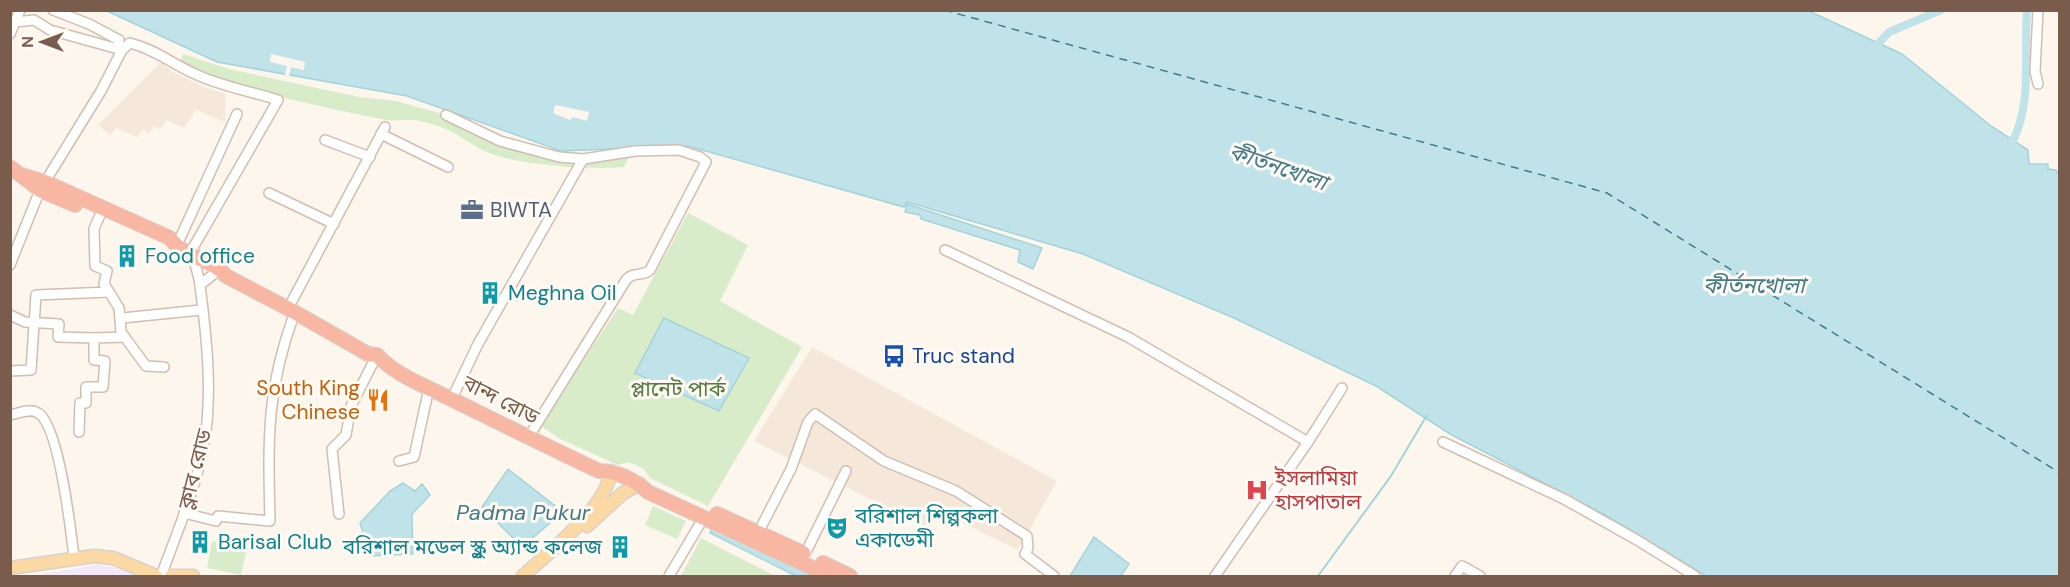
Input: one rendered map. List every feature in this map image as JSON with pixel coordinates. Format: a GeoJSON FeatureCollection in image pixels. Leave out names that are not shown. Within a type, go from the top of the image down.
{"type":"FeatureCollection","features":[{"type":"Feature","properties":{"kind":"highway","name":"বান্দ রোড"},"geometry":{"type":"LineString","coordinates":[[16,171],[100,215],[167,247],[176,247],[220,269],[226,276],[294,307],[368,354],[390,357],[455,392],[603,462],[611,471]]}},
{"type":"Feature","properties":{"kind":"highway","name":"বান্দ রোড"},"geometry":{"type":"LineString","coordinates":[[43,186],[170,238],[176,247]]}},
{"type":"Feature","properties":{"kind":"highway","name":"বান্দ রোড"},"geometry":{"type":"LineString","coordinates":[[377,355],[385,364],[429,388],[599,471],[611,471],[640,484],[650,485],[759,531],[850,576]]}},
{"type":"Feature","properties":{"kind":"highway","name":"বান্দ রোড"},"geometry":{"type":"LineString","coordinates":[[640,484],[648,492],[830,576]]}},
{"type":"Feature","properties":{"kind":"main road"},"geometry":{"type":"LineString","coordinates":[[523,576],[589,513],[610,484],[611,471]]}},
{"type":"Feature","properties":{"kind":"main road"},"geometry":{"type":"LineString","coordinates":[[535,576],[608,505],[623,492],[640,484]]}},
{"type":"Feature","properties":{"kind":"main road"},"geometry":{"type":"LineString","coordinates":[[10,568],[49,564],[74,557],[113,558],[156,576]]}},
{"type":"Feature","properties":{"kind":"main road"},"geometry":{"type":"LineString","coordinates":[[171,576],[193,576]]}},
{"type":"Feature","properties":{"kind":"street"},"geometry":{"type":"LineString","coordinates":[[10,34],[20,10]]}},
{"type":"Feature","properties":{"kind":"street"},"geometry":{"type":"LineString","coordinates":[[52,10],[89,24],[119,40],[120,50]]}},
{"type":"Feature","properties":{"kind":"street"},"geometry":{"type":"LineString","coordinates":[[2038,10],[2035,71],[2038,84]]}},
{"type":"Feature","properties":{"kind":"street"},"geometry":{"type":"LineString","coordinates":[[15,22],[34,21],[50,30],[120,50]]}},
{"type":"Feature","properties":{"kind":"street"},"geometry":{"type":"LineString","coordinates":[[10,265],[43,186],[120,50],[130,43],[149,47],[192,73],[218,84],[278,100],[194,246],[192,255]]}},
{"type":"Feature","properties":{"kind":"street"},"geometry":{"type":"LineString","coordinates":[[176,247],[237,114]]}},
{"type":"Feature","properties":{"kind":"street"},"geometry":{"type":"LineString","coordinates":[[446,115],[473,130],[511,145],[559,157],[583,159],[635,151],[679,150],[700,156],[706,162],[651,270],[645,274],[633,274],[626,280],[533,430]]}},
{"type":"Feature","properties":{"kind":"street"},"geometry":{"type":"LineString","coordinates":[[184,513],[216,521],[218,516],[270,521],[268,427],[281,350],[294,307],[383,130],[448,167]]}},
{"type":"Feature","properties":{"kind":"street"},"geometry":{"type":"LineString","coordinates":[[325,140],[370,157]]}},
{"type":"Feature","properties":{"kind":"street"},"geometry":{"type":"LineString","coordinates":[[455,392],[478,344],[583,159]]}},
{"type":"Feature","properties":{"kind":"street"},"geometry":{"type":"LineString","coordinates":[[269,193],[334,224]]}},
{"type":"Feature","properties":{"kind":"street"},"geometry":{"type":"LineString","coordinates":[[100,215],[94,229],[95,266],[107,271],[104,284],[120,308],[121,332],[147,366],[164,367]]}},
{"type":"Feature","properties":{"kind":"street"},"geometry":{"type":"LineString","coordinates":[[945,250],[1128,337],[1308,442]]}},
{"type":"Feature","properties":{"kind":"street","name":"ক্লাব রোড"},"geometry":{"type":"LineString","coordinates":[[161,576],[202,458],[208,404],[200,285],[192,255]]}},
{"type":"Feature","properties":{"kind":"street"},"geometry":{"type":"LineString","coordinates":[[200,285],[220,269]]}},
{"type":"Feature","properties":{"kind":"street"},"geometry":{"type":"LineString","coordinates":[[10,371],[32,370],[36,295],[109,292]]}},
{"type":"Feature","properties":{"kind":"street"},"geometry":{"type":"LineString","coordinates":[[122,318],[201,310]]}},
{"type":"Feature","properties":{"kind":"street"},"geometry":{"type":"LineString","coordinates":[[10,315],[33,322],[58,324],[58,337],[125,337]]}},
{"type":"Feature","properties":{"kind":"street"},"geometry":{"type":"LineString","coordinates":[[79,432],[80,403],[86,403],[86,387],[103,387],[105,361],[94,360],[94,338]]}},
{"type":"Feature","properties":{"kind":"street"},"geometry":{"type":"LineString","coordinates":[[339,514],[332,449],[346,435],[351,406],[377,355]]}},
{"type":"Feature","properties":{"kind":"street"},"geometry":{"type":"LineString","coordinates":[[399,461],[414,457],[429,388]]}},
{"type":"Feature","properties":{"kind":"street"},"geometry":{"type":"LineString","coordinates":[[1215,576],[1308,442],[1342,388]]}},
{"type":"Feature","properties":{"kind":"street"},"geometry":{"type":"LineString","coordinates":[[10,415],[28,411],[38,413],[45,420],[62,472],[74,557]]}},
{"type":"Feature","properties":{"kind":"street"},"geometry":{"type":"LineString","coordinates":[[759,531],[791,470],[808,422],[815,414],[884,461],[956,491],[1027,536],[1028,548],[1025,554],[1054,576]]}},
{"type":"Feature","properties":{"kind":"street"},"geometry":{"type":"LineString","coordinates":[[1443,442],[1564,499],[1695,576]]}},
{"type":"Feature","properties":{"kind":"street"},"geometry":{"type":"LineString","coordinates":[[805,554],[846,471]]}},
{"type":"Feature","properties":{"kind":"street"},"geometry":{"type":"LineString","coordinates":[[669,576],[704,518]]}},
{"type":"Feature","properties":{"kind":"street"},"geometry":{"type":"LineString","coordinates":[[1455,576],[1462,566],[1480,576]]}},
{"type":"Feature","properties":{"kind":"shaded area"},"geometry":{"type":"Polygon","coordinates":[[[161,62],[171,71],[203,87],[226,94],[225,122],[196,110],[184,128],[166,120],[160,129],[154,126],[149,134],[143,129],[137,137],[116,128],[110,135],[98,125],[161,62]]]}},
{"type":"Feature","properties":{"kind":"shaded area"},"geometry":{"type":"Polygon","coordinates":[[[812,347],[1057,481],[1018,550],[939,511],[930,529],[754,441],[812,347]]]}},
{"type":"Feature","properties":{"kind":"shaded area"},"geometry":{"type":"Polygon","coordinates":[[[96,565],[112,567],[137,576],[43,576],[42,574],[96,565]]]}},
{"type":"Feature","properties":{"kind":"green space"},"geometry":{"type":"Polygon","coordinates":[[[183,54],[229,69],[359,97],[396,101],[446,115],[556,158],[630,156],[624,167],[610,168],[557,166],[505,158],[485,151],[442,127],[425,122],[386,120],[359,115],[281,97],[204,74],[179,64],[183,54]]]}},
{"type":"Feature","properties":{"kind":"green space","name":"প্লানেট পার্ক"},"geometry":{"type":"Polygon","coordinates":[[[688,213],[748,245],[720,301],[802,347],[708,506],[650,478],[644,469],[629,462],[618,465],[558,438],[540,425],[618,308],[633,315],[688,213]]]}},
{"type":"Feature","properties":{"kind":"green space"},"geometry":{"type":"Polygon","coordinates":[[[653,506],[686,521],[677,539],[645,525],[653,506]]]}},
{"type":"Feature","properties":{"kind":"green space"},"geometry":{"type":"Polygon","coordinates":[[[701,538],[775,576],[681,576],[701,538]]]}},
{"type":"Feature","properties":{"kind":"green space"},"geometry":{"type":"Polygon","coordinates":[[[212,541],[247,548],[241,575],[207,568],[212,541]]]}},
{"type":"Feature","properties":{"kind":"water","name":"কীর্তনখোলা"},"geometry":{"type":"Polygon","coordinates":[[[107,11],[1809,11],[1902,54],[1991,126],[2028,150],[2029,164],[2048,164],[2048,169],[2056,170],[2059,175],[2059,576],[1706,576],[1605,515],[1450,434],[1376,386],[1234,318],[1083,254],[907,202],[904,207],[688,146],[561,151],[407,96],[217,62],[107,11]]]}},
{"type":"Feature","properties":{"kind":"water"},"geometry":{"type":"Polygon","coordinates":[[[907,204],[1042,248],[1033,269],[1018,262],[1020,250],[921,219],[920,215],[905,212],[907,204]]]}},
{"type":"Feature","properties":{"kind":"water"},"geometry":{"type":"Polygon","coordinates":[[[664,318],[749,358],[719,411],[635,373],[664,318]]]}},
{"type":"Feature","properties":{"kind":"water","name":"Padma Pukur"},"geometry":{"type":"Polygon","coordinates":[[[508,469],[563,512],[522,547],[482,507],[508,469]]]}},
{"type":"Feature","properties":{"kind":"water"},"geometry":{"type":"Polygon","coordinates":[[[403,483],[415,491],[422,484],[430,495],[412,514],[413,554],[370,556],[360,523],[390,491],[403,483]]]}},
{"type":"Feature","properties":{"kind":"water"},"geometry":{"type":"Polygon","coordinates":[[[713,526],[817,576],[796,576],[710,533],[713,526]]]}},
{"type":"Feature","properties":{"kind":"water"},"geometry":{"type":"Polygon","coordinates":[[[1094,537],[1129,564],[1121,576],[1070,576],[1094,537]]]}},
{"type":"Feature","properties":{"kind":"pier"},"geometry":{"type":"Polygon","coordinates":[[[271,54],[305,62],[304,70],[291,67],[289,76],[285,75],[287,66],[270,62],[271,54]]]}},
{"type":"Feature","properties":{"kind":"pier"},"geometry":{"type":"Polygon","coordinates":[[[555,105],[589,112],[587,121],[573,117],[570,120],[553,113],[555,105]]]}},
{"type":"Feature","properties":{"kind":"waterway"},"geometry":{"type":"LineString","coordinates":[[1873,49],[1889,32],[1941,10]]}},
{"type":"Feature","properties":{"kind":"waterway"},"geometry":{"type":"LineString","coordinates":[[2009,148],[2017,132],[2025,98],[2027,10]]}},
{"type":"Feature","properties":{"kind":"waterway"},"geometry":{"type":"LineString","coordinates":[[1318,576],[1391,476],[1427,415]]}},
{"type":"Feature","properties":{"kind":"ferry route"},"geometry":{"type":"LineString","coordinates":[[944,10],[1607,193],[2060,473]]}},
{"type":"Feature","properties":{"kind":"place","name":"BIWTA"},"geometry":{"type":"Point","coordinates":[472,210]}},
{"type":"Feature","properties":{"kind":"place","name":"Food office"},"geometry":{"type":"Point","coordinates":[127,256]}},
{"type":"Feature","properties":{"kind":"place","name":"Meghna Oil"},"geometry":{"type":"Point","coordinates":[490,293]}},
{"type":"Feature","properties":{"kind":"place","name":"Truc stand"},"geometry":{"type":"Point","coordinates":[894,356]}},
{"type":"Feature","properties":{"kind":"place","name":"South King Chinese"},"geometry":{"type":"Point","coordinates":[378,400]}},
{"type":"Feature","properties":{"kind":"place","name":"ইসলামিয়া হাসপাতাল"},"geometry":{"type":"Point","coordinates":[1257,490]}},
{"type":"Feature","properties":{"kind":"place","name":"বরিশাল শিল্পকলা একাডেমী"},"geometry":{"type":"Point","coordinates":[837,528]}},
{"type":"Feature","properties":{"kind":"place","name":"Barisal Club"},"geometry":{"type":"Point","coordinates":[200,542]}},
{"type":"Feature","properties":{"kind":"place","name":"বরিশাল মডেল স্কুল অ্যান্ড কলেজ"},"geometry":{"type":"Point","coordinates":[620,547]}}]}
